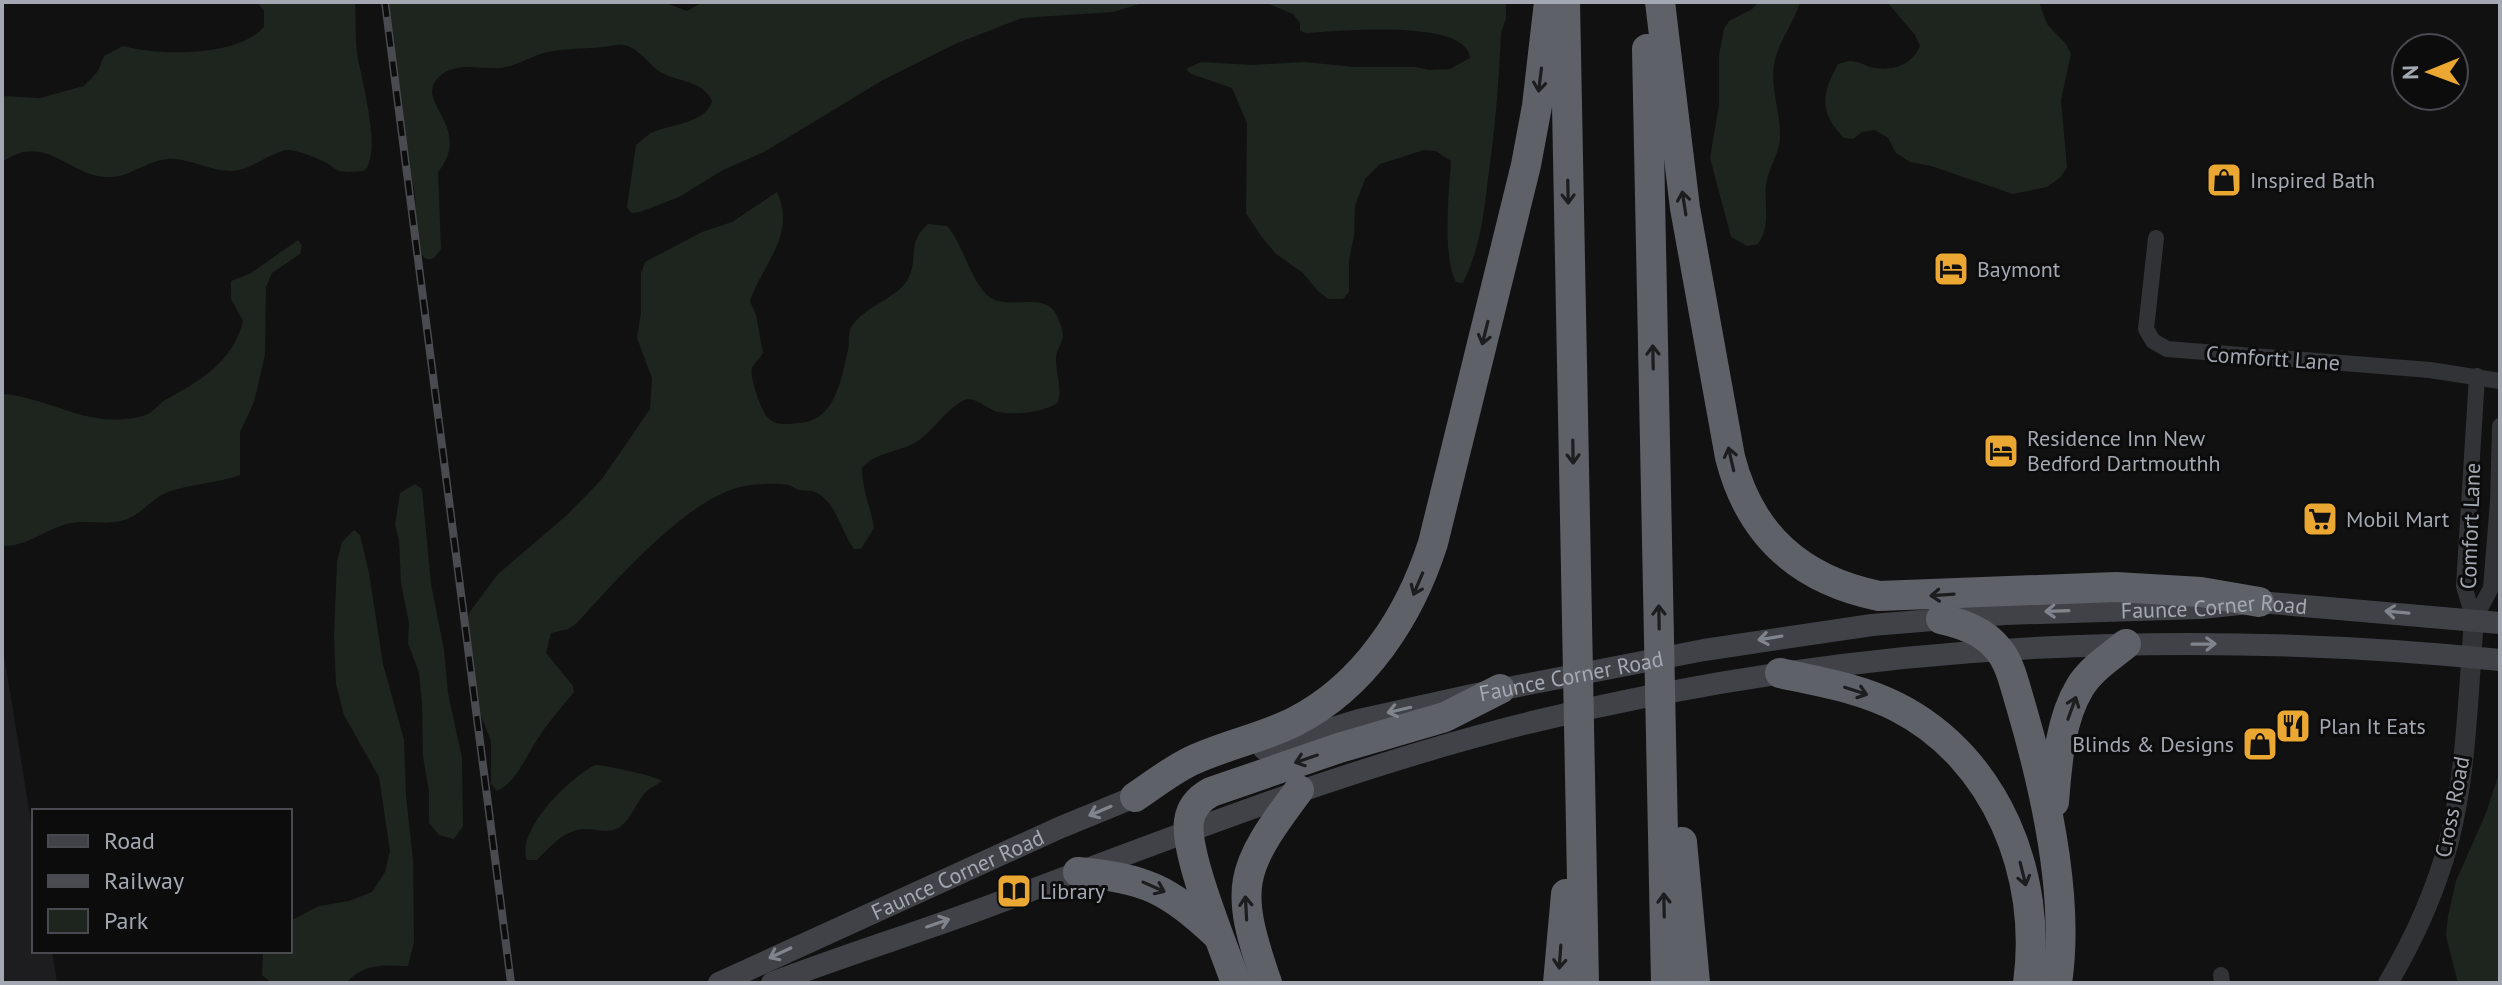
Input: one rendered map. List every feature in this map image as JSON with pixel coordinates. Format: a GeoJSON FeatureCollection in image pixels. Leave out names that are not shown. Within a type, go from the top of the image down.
{"type":"FeatureCollection","features":[{"type":"Feature","properties":{"kind":"highway"},"geometry":{"type":"LineString","coordinates":[[1135,797],[1190,761],[1276,729],[1310,712],[1341,690],[1390,636],[1411,600],[1433,543],[1526,165],[1537,106],[1549,2]]}},
{"type":"Feature","properties":{"kind":"highway"},"geometry":{"type":"LineString","coordinates":[[1565,2],[1584,983]]}},
{"type":"Feature","properties":{"kind":"highway"},"geometry":{"type":"LineString","coordinates":[[1646,2],[1666,983]]}},
{"type":"Feature","properties":{"kind":"highway"},"geometry":{"type":"LineString","coordinates":[[1660,2],[1681,181],[1730,457],[1735,478],[1751,512],[1787,556],[1818,577],[1858,592],[1879,596],[2116,587],[2201,592],[2259,602]]}},
{"type":"Feature","properties":{"kind":"highway"},"geometry":{"type":"LineString","coordinates":[[1941,619],[1980,633],[1999,650],[2010,671],[2032,745],[2051,839],[2061,933],[2057,983]]}},
{"type":"Feature","properties":{"kind":"highway"},"geometry":{"type":"LineString","coordinates":[[2051,839],[2060,749],[2074,699],[2092,673],[2126,644]]}},
{"type":"Feature","properties":{"kind":"highway"},"geometry":{"type":"LineString","coordinates":[[1780,673],[1860,691],[1898,707],[1946,740],[1977,774],[2001,813],[2024,877],[2032,942],[2028,983]]}},
{"type":"Feature","properties":{"kind":"highway"},"geometry":{"type":"LineString","coordinates":[[1236,983],[1193,855],[1189,829],[1196,804],[1211,792],[1339,748],[1445,717],[1500,689]]}},
{"type":"Feature","properties":{"kind":"highway"},"geometry":{"type":"LineString","coordinates":[[1661,720],[1680,816],[1695,983]]}},
{"type":"Feature","properties":{"kind":"highway"},"geometry":{"type":"LineString","coordinates":[[1558,983],[1579,768]]}},
{"type":"Feature","properties":{"kind":"highway"},"geometry":{"type":"LineString","coordinates":[[1267,983],[1247,920],[1246,890],[1252,861],[1262,840],[1299,790]]}},
{"type":"Feature","properties":{"kind":"highway"},"geometry":{"type":"LineString","coordinates":[[1078,872],[1128,878],[1156,888],[1183,904],[1220,938]]}},
{"type":"Feature","properties":{"kind":"main road","name":"Faunce Corner Road"},"geometry":{"type":"LineString","coordinates":[[719,983],[1135,797],[1302,736],[1359,720],[1500,689],[1816,632],[2055,611],[2201,608],[2259,602],[2500,623]]}},
{"type":"Feature","properties":{"kind":"main road","name":"Faunce Corner Road"},"geometry":{"type":"LineString","coordinates":[[772,983],[1299,790],[1403,757],[1531,722],[1706,685],[1780,673],[1999,650],[2126,644],[2290,644],[2500,660]]}},
{"type":"Feature","properties":{"kind":"main road"},"geometry":{"type":"LineString","coordinates":[[867,915],[883,942]]}},
{"type":"Feature","properties":{"kind":"street","name":"Comfortt Lane"},"geometry":{"type":"LineString","coordinates":[[2156,238],[2146,321],[2149,336],[2159,346],[2174,351],[2430,370],[2500,381]]}},
{"type":"Feature","properties":{"kind":"street","name":"Comfort Lane"},"geometry":{"type":"LineString","coordinates":[[2474,620],[2464,586],[2477,376]]}},
{"type":"Feature","properties":{"kind":"street","name":"Comfort Lane"},"geometry":{"type":"LineString","coordinates":[[2474,620],[2491,588],[2500,426]]}},
{"type":"Feature","properties":{"kind":"street","name":"Cross Road"},"geometry":{"type":"LineString","coordinates":[[2388,983],[2420,921],[2449,842],[2462,768],[2474,620]]}},
{"type":"Feature","properties":{"kind":"shaded area"},"geometry":{"type":"Polygon","coordinates":[[[2,643],[32,828],[32,953],[52,953],[57,983],[2,983],[2,643]]]}},
{"type":"Feature","properties":{"kind":"green space"},"geometry":{"type":"Polygon","coordinates":[[[257,2],[355,2],[357,53],[371,133],[369,162],[364,171],[340,171],[326,162],[290,150],[239,170],[220,170],[167,159],[108,177],[85,172],[40,152],[16,154],[2,162],[2,96],[40,98],[84,86],[98,71],[104,56],[123,46],[197,52],[236,44],[264,27],[264,11],[257,2]]]}},
{"type":"Feature","properties":{"kind":"green space"},"geometry":{"type":"Polygon","coordinates":[[[381,2],[663,2],[687,11],[703,2],[1146,2],[1113,12],[1022,18],[955,44],[883,80],[764,152],[723,170],[679,197],[631,213],[627,207],[636,145],[651,133],[702,114],[712,101],[704,90],[661,72],[638,52],[621,45],[548,52],[502,68],[452,69],[438,78],[433,87],[433,97],[450,142],[447,156],[438,172],[441,249],[435,257],[427,259],[419,249],[417,240],[414,191],[398,117],[392,43],[381,2]]]}},
{"type":"Feature","properties":{"kind":"green space"},"geometry":{"type":"Polygon","coordinates":[[[1264,2],[1506,2],[1484,209],[1479,239],[1463,283],[1456,282],[1449,256],[1451,161],[1436,151],[1424,150],[1380,164],[1365,179],[1355,206],[1349,292],[1343,299],[1328,299],[1303,273],[1276,254],[1246,213],[1247,123],[1232,88],[1191,74],[1186,69],[1201,62],[1252,65],[1305,62],[1354,67],[1450,69],[1470,58],[1464,45],[1448,37],[1425,32],[1371,29],[1306,33],[1300,31],[1300,23],[1293,14],[1264,2]]]}},
{"type":"Feature","properties":{"kind":"green space"},"geometry":{"type":"Polygon","coordinates":[[[1759,2],[1800,2],[1774,64],[1773,83],[1780,138],[1766,185],[1764,230],[1758,244],[1747,246],[1731,237],[1710,158],[1719,105],[1719,55],[1724,29],[1729,21],[1759,2]]]}},
{"type":"Feature","properties":{"kind":"green space"},"geometry":{"type":"Polygon","coordinates":[[[1887,2],[2039,2],[2047,24],[2071,54],[2061,100],[2067,167],[2061,177],[2047,187],[2013,194],[1931,166],[1910,162],[1896,153],[1888,138],[1875,130],[1862,132],[1853,139],[1844,138],[1830,120],[1825,102],[1838,64],[1854,61],[1870,67],[1892,68],[1906,63],[1920,46],[1915,35],[1887,2]]]}},
{"type":"Feature","properties":{"kind":"green space"},"geometry":{"type":"Polygon","coordinates":[[[777,192],[783,222],[780,236],[750,301],[756,315],[763,353],[752,368],[752,379],[769,419],[782,424],[811,421],[829,407],[839,385],[852,326],[904,285],[911,271],[917,238],[928,224],[947,226],[987,295],[1005,302],[1036,302],[1052,309],[1063,334],[1056,359],[1058,402],[1037,411],[1013,413],[998,412],[973,400],[964,400],[915,443],[868,462],[862,468],[862,476],[874,528],[861,549],[854,549],[830,504],[813,491],[784,484],[751,485],[728,491],[704,503],[656,541],[576,624],[551,633],[546,653],[573,686],[574,692],[543,731],[511,781],[497,791],[491,784],[491,741],[469,686],[465,632],[469,613],[498,574],[567,515],[602,479],[650,409],[652,378],[637,338],[641,313],[641,273],[645,262],[702,232],[732,222],[777,192]]]}},
{"type":"Feature","properties":{"kind":"green space"},"geometry":{"type":"Polygon","coordinates":[[[298,240],[302,245],[300,254],[272,273],[266,287],[265,355],[254,402],[240,432],[240,475],[168,492],[134,516],[121,521],[71,523],[20,544],[2,546],[2,394],[103,419],[146,415],[213,369],[232,348],[243,321],[231,299],[231,281],[251,273],[298,240]]]}},
{"type":"Feature","properties":{"kind":"green space"},"geometry":{"type":"Polygon","coordinates":[[[415,484],[422,489],[431,584],[462,758],[463,826],[454,839],[439,835],[429,823],[419,673],[408,643],[409,623],[401,583],[399,540],[395,525],[400,493],[415,484]]]}},
{"type":"Feature","properties":{"kind":"green space"},"geometry":{"type":"Polygon","coordinates":[[[354,530],[360,535],[383,664],[404,740],[413,860],[414,942],[408,966],[367,969],[346,983],[272,983],[262,975],[263,953],[292,953],[292,920],[319,906],[349,901],[372,892],[385,872],[390,851],[379,777],[344,715],[336,684],[337,561],[342,542],[354,530]]]}},
{"type":"Feature","properties":{"kind":"green space"},"geometry":{"type":"Polygon","coordinates":[[[595,765],[662,781],[646,792],[620,827],[611,831],[576,830],[557,840],[537,860],[527,860],[529,834],[537,820],[572,781],[595,765]]]}},
{"type":"Feature","properties":{"kind":"green space"},"geometry":{"type":"Polygon","coordinates":[[[2500,771],[2500,983],[2458,983],[2446,936],[2448,916],[2456,881],[2486,813],[2500,771]]]}},
{"type":"Feature","properties":{"kind":"railway"},"geometry":{"type":"LineString","coordinates":[[385,2],[511,983]]}},
{"type":"Feature","properties":{"kind":"place","name":"Inspired Bath"},"geometry":{"type":"Point","coordinates":[2224,180]}},
{"type":"Feature","properties":{"kind":"place","name":"Baymont"},"geometry":{"type":"Point","coordinates":[1951,269]}},
{"type":"Feature","properties":{"kind":"place","name":"Residence Inn New Bedford Dartmouthh"},"geometry":{"type":"Point","coordinates":[2001,451]}},
{"type":"Feature","properties":{"kind":"place","name":"Mobil Mart"},"geometry":{"type":"Point","coordinates":[2320,519]}},
{"type":"Feature","properties":{"kind":"place","name":"Plan It Eats"},"geometry":{"type":"Point","coordinates":[2293,726]}},
{"type":"Feature","properties":{"kind":"place","name":"Blinds & Designs"},"geometry":{"type":"Point","coordinates":[2260,744]}},
{"type":"Feature","properties":{"kind":"place","name":"Library"},"geometry":{"type":"Point","coordinates":[1014,891]}}]}
